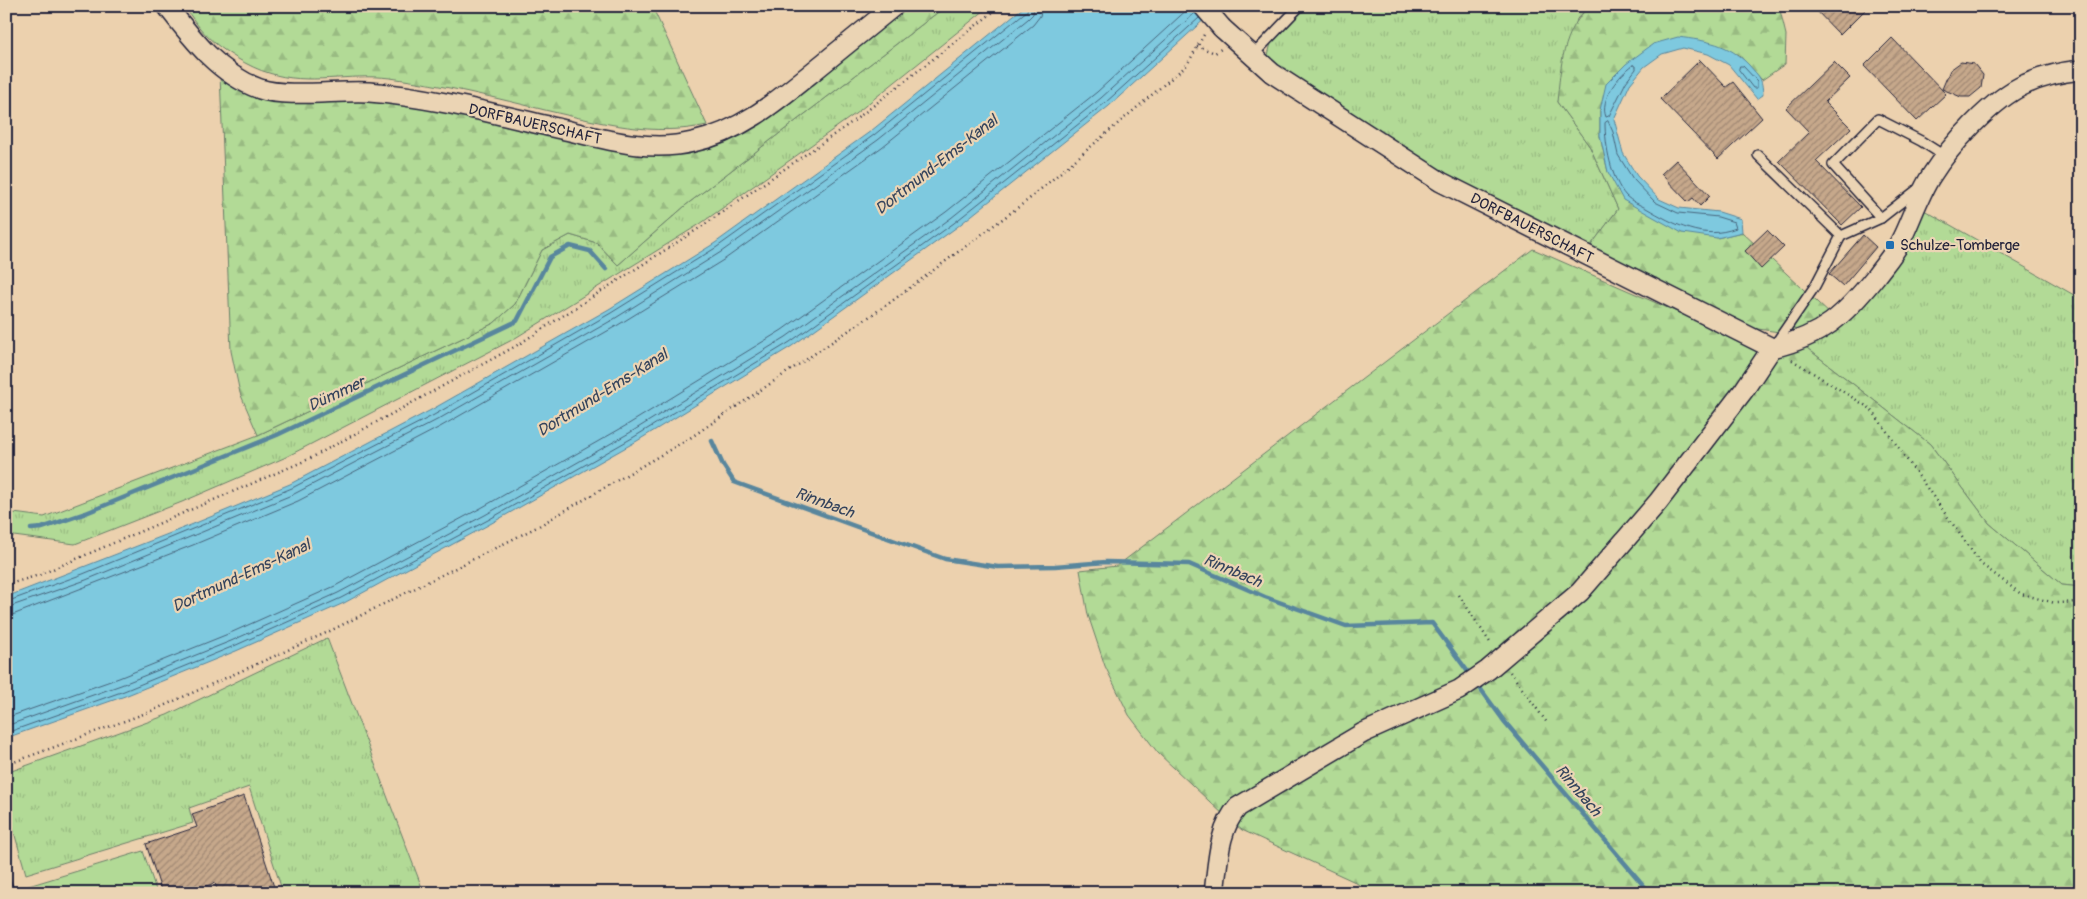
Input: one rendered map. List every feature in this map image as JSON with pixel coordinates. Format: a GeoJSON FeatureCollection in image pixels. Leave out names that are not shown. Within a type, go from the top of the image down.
{"type":"FeatureCollection","features":[{"type":"Feature","properties":{"kind":"street","name":"DORFBAUERSCHAFT"},"geometry":{"type":"LineString","coordinates":[[168,6],[195,42],[227,72],[262,90],[295,93],[353,91],[432,100],[615,141],[653,146],[693,142],[721,134],[746,122],[779,99],[894,6]]}},
{"type":"Feature","properties":{"kind":"street","name":"DORFBAUERSCHAFT"},"geometry":{"type":"LineString","coordinates":[[1203,6],[1218,23],[1272,73],[1441,182],[1772,348]]}},
{"type":"Feature","properties":{"kind":"street"},"geometry":{"type":"LineString","coordinates":[[1214,893],[1225,827],[1230,816],[1238,807],[1363,733],[1459,690],[1488,670],[1580,592],[1658,502],[1744,390],[1772,348],[1795,343],[1818,333],[1859,297],[1895,251],[1931,177],[1964,134],[2001,100],[2025,84],[2057,73],[2081,70]]}},
{"type":"Feature","properties":{"kind":"lane"},"geometry":{"type":"LineString","coordinates":[[1252,56],[1300,6]]}},
{"type":"Feature","properties":{"kind":"lane"},"geometry":{"type":"LineString","coordinates":[[1881,218],[1833,165],[1878,119],[1921,141],[1946,157]]}},
{"type":"Feature","properties":{"kind":"lane"},"geometry":{"type":"LineString","coordinates":[[1758,154],[1841,236]]}},
{"type":"Feature","properties":{"kind":"lane"},"geometry":{"type":"LineString","coordinates":[[1772,348],[1815,286],[1841,236],[1881,218],[1907,199],[1931,177]]}},
{"type":"Feature","properties":{"kind":"lane"},"geometry":{"type":"LineString","coordinates":[[6,883],[9,893]]}},
{"type":"Feature","properties":{"kind":"path"},"geometry":{"type":"LineString","coordinates":[[6,585],[39,575],[309,459],[516,346],[701,227],[847,126],[1000,6]]}},
{"type":"Feature","properties":{"kind":"path"},"geometry":{"type":"LineString","coordinates":[[6,765],[154,710],[326,633],[537,526],[690,438],[888,304],[1028,200],[1187,65],[1197,46],[1218,23],[1242,6]]}},
{"type":"Feature","properties":{"kind":"path"},"geometry":{"type":"LineString","coordinates":[[1197,46],[1215,53]]}},
{"type":"Feature","properties":{"kind":"path"},"geometry":{"type":"LineString","coordinates":[[1772,348],[1871,409],[1981,564],[2021,594],[2055,603],[2081,602]]}},
{"type":"Feature","properties":{"kind":"green space"},"geometry":{"type":"Polygon","coordinates":[[[184,6],[652,6],[707,125],[667,130],[628,127],[588,120],[470,92],[390,78],[299,79],[284,77],[253,67],[220,47],[204,33],[184,6]]]}},
{"type":"Feature","properties":{"kind":"green space"},"geometry":{"type":"Polygon","coordinates":[[[908,6],[946,6],[686,205],[618,265],[597,243],[570,235],[542,250],[515,304],[494,323],[258,435],[240,393],[231,351],[220,74],[232,81],[387,97],[695,148],[750,130],[908,6]]]}},
{"type":"Feature","properties":{"kind":"green space"},"geometry":{"type":"Polygon","coordinates":[[[946,6],[990,6],[855,114],[700,224],[512,340],[284,458],[182,502],[75,544],[6,535],[6,512],[44,517],[258,435],[494,323],[515,304],[542,250],[570,235],[597,243],[618,265],[686,205],[946,6]]]}},
{"type":"Feature","properties":{"kind":"green space"},"geometry":{"type":"Polygon","coordinates":[[[1306,6],[1589,6],[1577,19],[1557,102],[1590,147],[1618,209],[1589,248],[1443,175],[1276,66],[1268,55],[1271,43],[1306,6]]]}},
{"type":"Feature","properties":{"kind":"green space"},"geometry":{"type":"Polygon","coordinates":[[[1589,6],[1779,6],[1786,35],[1785,64],[1762,80],[1738,54],[1653,44],[1600,110],[1600,136],[1608,172],[1717,238],[1742,232],[1832,316],[1794,334],[1741,325],[1589,248],[1618,209],[1590,147],[1557,102],[1564,51],[1568,39],[1580,17],[1589,6]]]}},
{"type":"Feature","properties":{"kind":"green space"},"geometry":{"type":"Polygon","coordinates":[[[1924,210],[2081,299],[2081,587],[2062,585],[1989,523],[1930,444],[1803,345],[1924,210]]]}},
{"type":"Feature","properties":{"kind":"green space"},"geometry":{"type":"Polygon","coordinates":[[[1533,249],[1734,337],[1803,345],[1930,444],[1989,523],[2062,585],[2081,587],[2081,893],[1372,893],[1353,881],[1242,830],[1158,753],[1129,715],[1105,666],[1088,615],[1080,570],[1117,566],[1533,249]]]}},
{"type":"Feature","properties":{"kind":"green space"},"geometry":{"type":"Polygon","coordinates":[[[327,638],[424,893],[283,893],[249,787],[189,808],[193,823],[26,874],[6,804],[6,773],[167,715],[327,638]]]}},
{"type":"Feature","properties":{"kind":"green space"},"geometry":{"type":"Polygon","coordinates":[[[143,851],[157,893],[23,893],[22,888],[143,851]]]}},
{"type":"Feature","properties":{"kind":"water","name":"Dortmund-Ems-Kanal"},"geometry":{"type":"Polygon","coordinates":[[[1025,6],[1219,6],[1109,106],[957,227],[792,346],[637,441],[490,524],[344,603],[236,651],[125,696],[6,738],[6,597],[186,527],[290,484],[431,410],[609,309],[715,243],[871,131],[1025,6]]]}},
{"type":"Feature","properties":{"kind":"water"},"geometry":{"type":"Polygon","coordinates":[[[1678,37],[1716,44],[1733,52],[1758,75],[1763,95],[1757,99],[1729,65],[1708,54],[1683,48],[1662,54],[1644,67],[1630,84],[1614,119],[1623,153],[1637,176],[1659,199],[1679,208],[1719,212],[1741,219],[1742,232],[1717,238],[1682,233],[1623,200],[1608,172],[1600,136],[1600,110],[1606,84],[1626,64],[1653,44],[1678,37]]]}},
{"type":"Feature","properties":{"kind":"building"},"geometry":{"type":"Polygon","coordinates":[[[1812,6],[1869,6],[1840,35],[1812,6]]]}},
{"type":"Feature","properties":{"kind":"building"},"geometry":{"type":"Polygon","coordinates":[[[1892,38],[1946,94],[1917,121],[1864,66],[1892,38]]]}},
{"type":"Feature","properties":{"kind":"building"},"geometry":{"type":"Polygon","coordinates":[[[1700,60],[1726,87],[1733,82],[1762,118],[1718,159],[1660,99],[1700,60]]]}},
{"type":"Feature","properties":{"kind":"building"},"geometry":{"type":"Polygon","coordinates":[[[1834,62],[1850,78],[1825,102],[1851,128],[1816,161],[1861,207],[1842,225],[1779,161],[1809,132],[1786,108],[1834,62]]]}},
{"type":"Feature","properties":{"kind":"building"},"geometry":{"type":"Polygon","coordinates":[[[1961,62],[1974,64],[1983,75],[1981,88],[1970,97],[1961,97],[1942,89],[1950,70],[1961,62]]]}},
{"type":"Feature","properties":{"kind":"building"},"geometry":{"type":"Polygon","coordinates":[[[1676,160],[1710,196],[1700,206],[1693,198],[1688,202],[1661,174],[1676,160]]]}},
{"type":"Feature","properties":{"kind":"building"},"geometry":{"type":"Polygon","coordinates":[[[1767,230],[1784,247],[1761,269],[1745,251],[1767,230]]]}},
{"type":"Feature","properties":{"kind":"building"},"geometry":{"type":"Polygon","coordinates":[[[1863,235],[1876,247],[1843,286],[1829,274],[1863,235]]]}},
{"type":"Feature","properties":{"kind":"building"},"geometry":{"type":"Polygon","coordinates":[[[244,796],[276,893],[218,893],[215,883],[185,893],[162,893],[146,844],[197,827],[192,814],[244,796]]]}},
{"type":"Feature","properties":{"kind":"waterway","name":"Dümmer"},"geometry":{"type":"LineString","coordinates":[[31,529],[42,528],[86,513],[277,435],[517,321],[550,257],[570,246],[590,251],[606,269]]}},
{"type":"Feature","properties":{"kind":"waterway","name":"Rinnbach"},"geometry":{"type":"LineString","coordinates":[[712,441],[723,465],[734,482],[945,559],[998,567],[1055,566],[1106,562],[1189,564],[1265,597],[1346,626],[1432,623],[1471,676]]}},
{"type":"Feature","properties":{"kind":"waterway","name":"Rinnbach"},"geometry":{"type":"LineString","coordinates":[[1477,684],[1504,721],[1650,893]]}},
{"type":"Feature","properties":{"kind":"place","name":"Schulze-Tomberge"},"geometry":{"type":"Point","coordinates":[1890,245]}}]}
